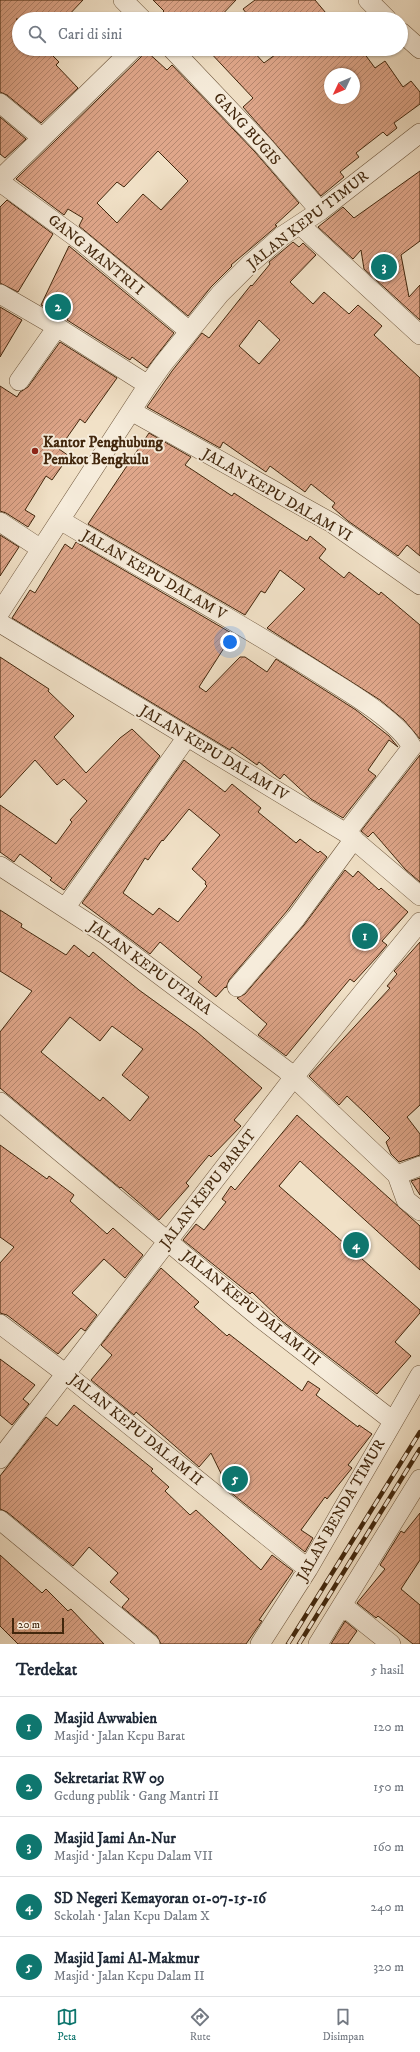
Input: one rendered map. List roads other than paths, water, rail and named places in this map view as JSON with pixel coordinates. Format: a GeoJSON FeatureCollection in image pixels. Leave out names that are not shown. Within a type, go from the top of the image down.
{"type":"FeatureCollection","features":[{"type":"Feature","properties":{"kind":"street"},"geometry":{"type":"LineString","coordinates":[[123,0],[135,12]]}},
{"type":"Feature","properties":{"kind":"street"},"geometry":{"type":"LineString","coordinates":[[368,0],[380,12]]}},
{"type":"Feature","properties":{"kind":"street"},"geometry":{"type":"LineString","coordinates":[[408,38],[420,49]]}},
{"type":"Feature","properties":{"kind":"street"},"geometry":{"type":"LineString","coordinates":[[0,180],[126,56]]}},
{"type":"Feature","properties":{"kind":"street","name":"GANG BUGIS"},"geometry":{"type":"LineString","coordinates":[[179,56],[263,145],[320,211]]}},
{"type":"Feature","properties":{"kind":"street"},"geometry":{"type":"LineString","coordinates":[[0,104],[42,137]]}},
{"type":"Feature","properties":{"kind":"street","name":"JALAN KEPU TIMUR"},"geometry":{"type":"LineString","coordinates":[[2,605],[41,549],[148,385],[189,331],[220,294],[250,264],[282,236],[320,211],[420,133]]}},
{"type":"Feature","properties":{"kind":"street","name":"GANG MANTRI I"},"geometry":{"type":"LineString","coordinates":[[0,180],[81,241],[189,331]]}},
{"type":"Feature","properties":{"kind":"street"},"geometry":{"type":"LineString","coordinates":[[300,225],[420,334]]}},
{"type":"Feature","properties":{"kind":"street"},"geometry":{"type":"LineString","coordinates":[[0,294],[57,327],[148,385]]}},
{"type":"Feature","properties":{"kind":"street"},"geometry":{"type":"LineString","coordinates":[[19,381],[57,327]]}},
{"type":"Feature","properties":{"kind":"street","name":"JALAN KEPU DALAM VI"},"geometry":{"type":"LineString","coordinates":[[131,411],[332,523],[420,585]]}},
{"type":"Feature","properties":{"kind":"street","name":"JALAN KEPU DALAM V"},"geometry":{"type":"LineString","coordinates":[[60,520],[293,656],[351,694],[402,732],[412,747],[350,836]]}},
{"type":"Feature","properties":{"kind":"street"},"geometry":{"type":"LineString","coordinates":[[0,522],[41,549]]}},
{"type":"Feature","properties":{"kind":"street","name":"JALAN KEPU DALAM IV"},"geometry":{"type":"LineString","coordinates":[[0,623],[350,836],[420,896]]}},
{"type":"Feature","properties":{"kind":"street"},"geometry":{"type":"LineString","coordinates":[[66,908],[187,737]]}},
{"type":"Feature","properties":{"kind":"street"},"geometry":{"type":"LineString","coordinates":[[237,986],[296,918],[350,836]]}},
{"type":"Feature","properties":{"kind":"street","name":"JALAN KEPU UTARA"},"geometry":{"type":"LineString","coordinates":[[0,866],[105,934],[163,976],[294,1077],[397,1175]]}},
{"type":"Feature","properties":{"kind":"street","name":"JALAN KEPU BARAT"},"geometry":{"type":"LineString","coordinates":[[0,1459],[294,1077],[420,922]]}},
{"type":"Feature","properties":{"kind":"street","name":"JALAN KEPU DALAM III"},"geometry":{"type":"LineString","coordinates":[[0,1102],[260,1318],[393,1421]]}},
{"type":"Feature","properties":{"kind":"street"},"geometry":{"type":"LineString","coordinates":[[420,1166],[397,1175],[406,1200],[420,1211]]}},
{"type":"Feature","properties":{"kind":"street","name":"JALAN KEPU DALAM II"},"geometry":{"type":"LineString","coordinates":[[0,1324],[66,1374],[308,1569]]}},
{"type":"Feature","properties":{"kind":"street","name":"JALAN BENDA TIMUR"},"geometry":{"type":"LineString","coordinates":[[260,1644],[308,1569],[420,1375]]}},
{"type":"Feature","properties":{"kind":"street"},"geometry":{"type":"LineString","coordinates":[[318,1644],[420,1479]]}},
{"type":"Feature","properties":{"kind":"street"},"geometry":{"type":"LineString","coordinates":[[0,1520],[150,1644]]}},
{"type":"Feature","properties":{"kind":"street"},"geometry":{"type":"LineString","coordinates":[[342,1605],[391,1644]]}},
{"type":"Feature","properties":{"kind":"railway"},"geometry":{"type":"LineString","coordinates":[[288,1644],[420,1432]]}},
{"type":"Feature","properties":{"kind":"railway"},"geometry":{"type":"LineString","coordinates":[[299,1644],[420,1449]]}},
{"type":"Feature","properties":{"kind":"place","name":"Masjid Jami An-Nur"},"geometry":{"type":"Point","coordinates":[384,267]}},
{"type":"Feature","properties":{"kind":"place","name":"Sekretariat RW 09"},"geometry":{"type":"Point","coordinates":[58,307]}},
{"type":"Feature","properties":{"kind":"place","name":"Kantor Penghubung Pemkot Bengkulu"},"geometry":{"type":"Point","coordinates":[35,451]}},
{"type":"Feature","properties":{"kind":"place","name":"Masjid Awwabien"},"geometry":{"type":"Point","coordinates":[365,936]}},
{"type":"Feature","properties":{"kind":"place","name":"SD Negeri Kemayoran 01-07-15-16"},"geometry":{"type":"Point","coordinates":[356,1245]}},
{"type":"Feature","properties":{"kind":"place","name":"Masjid Jami Al-Makmur"},"geometry":{"type":"Point","coordinates":[235,1479]}}]}
